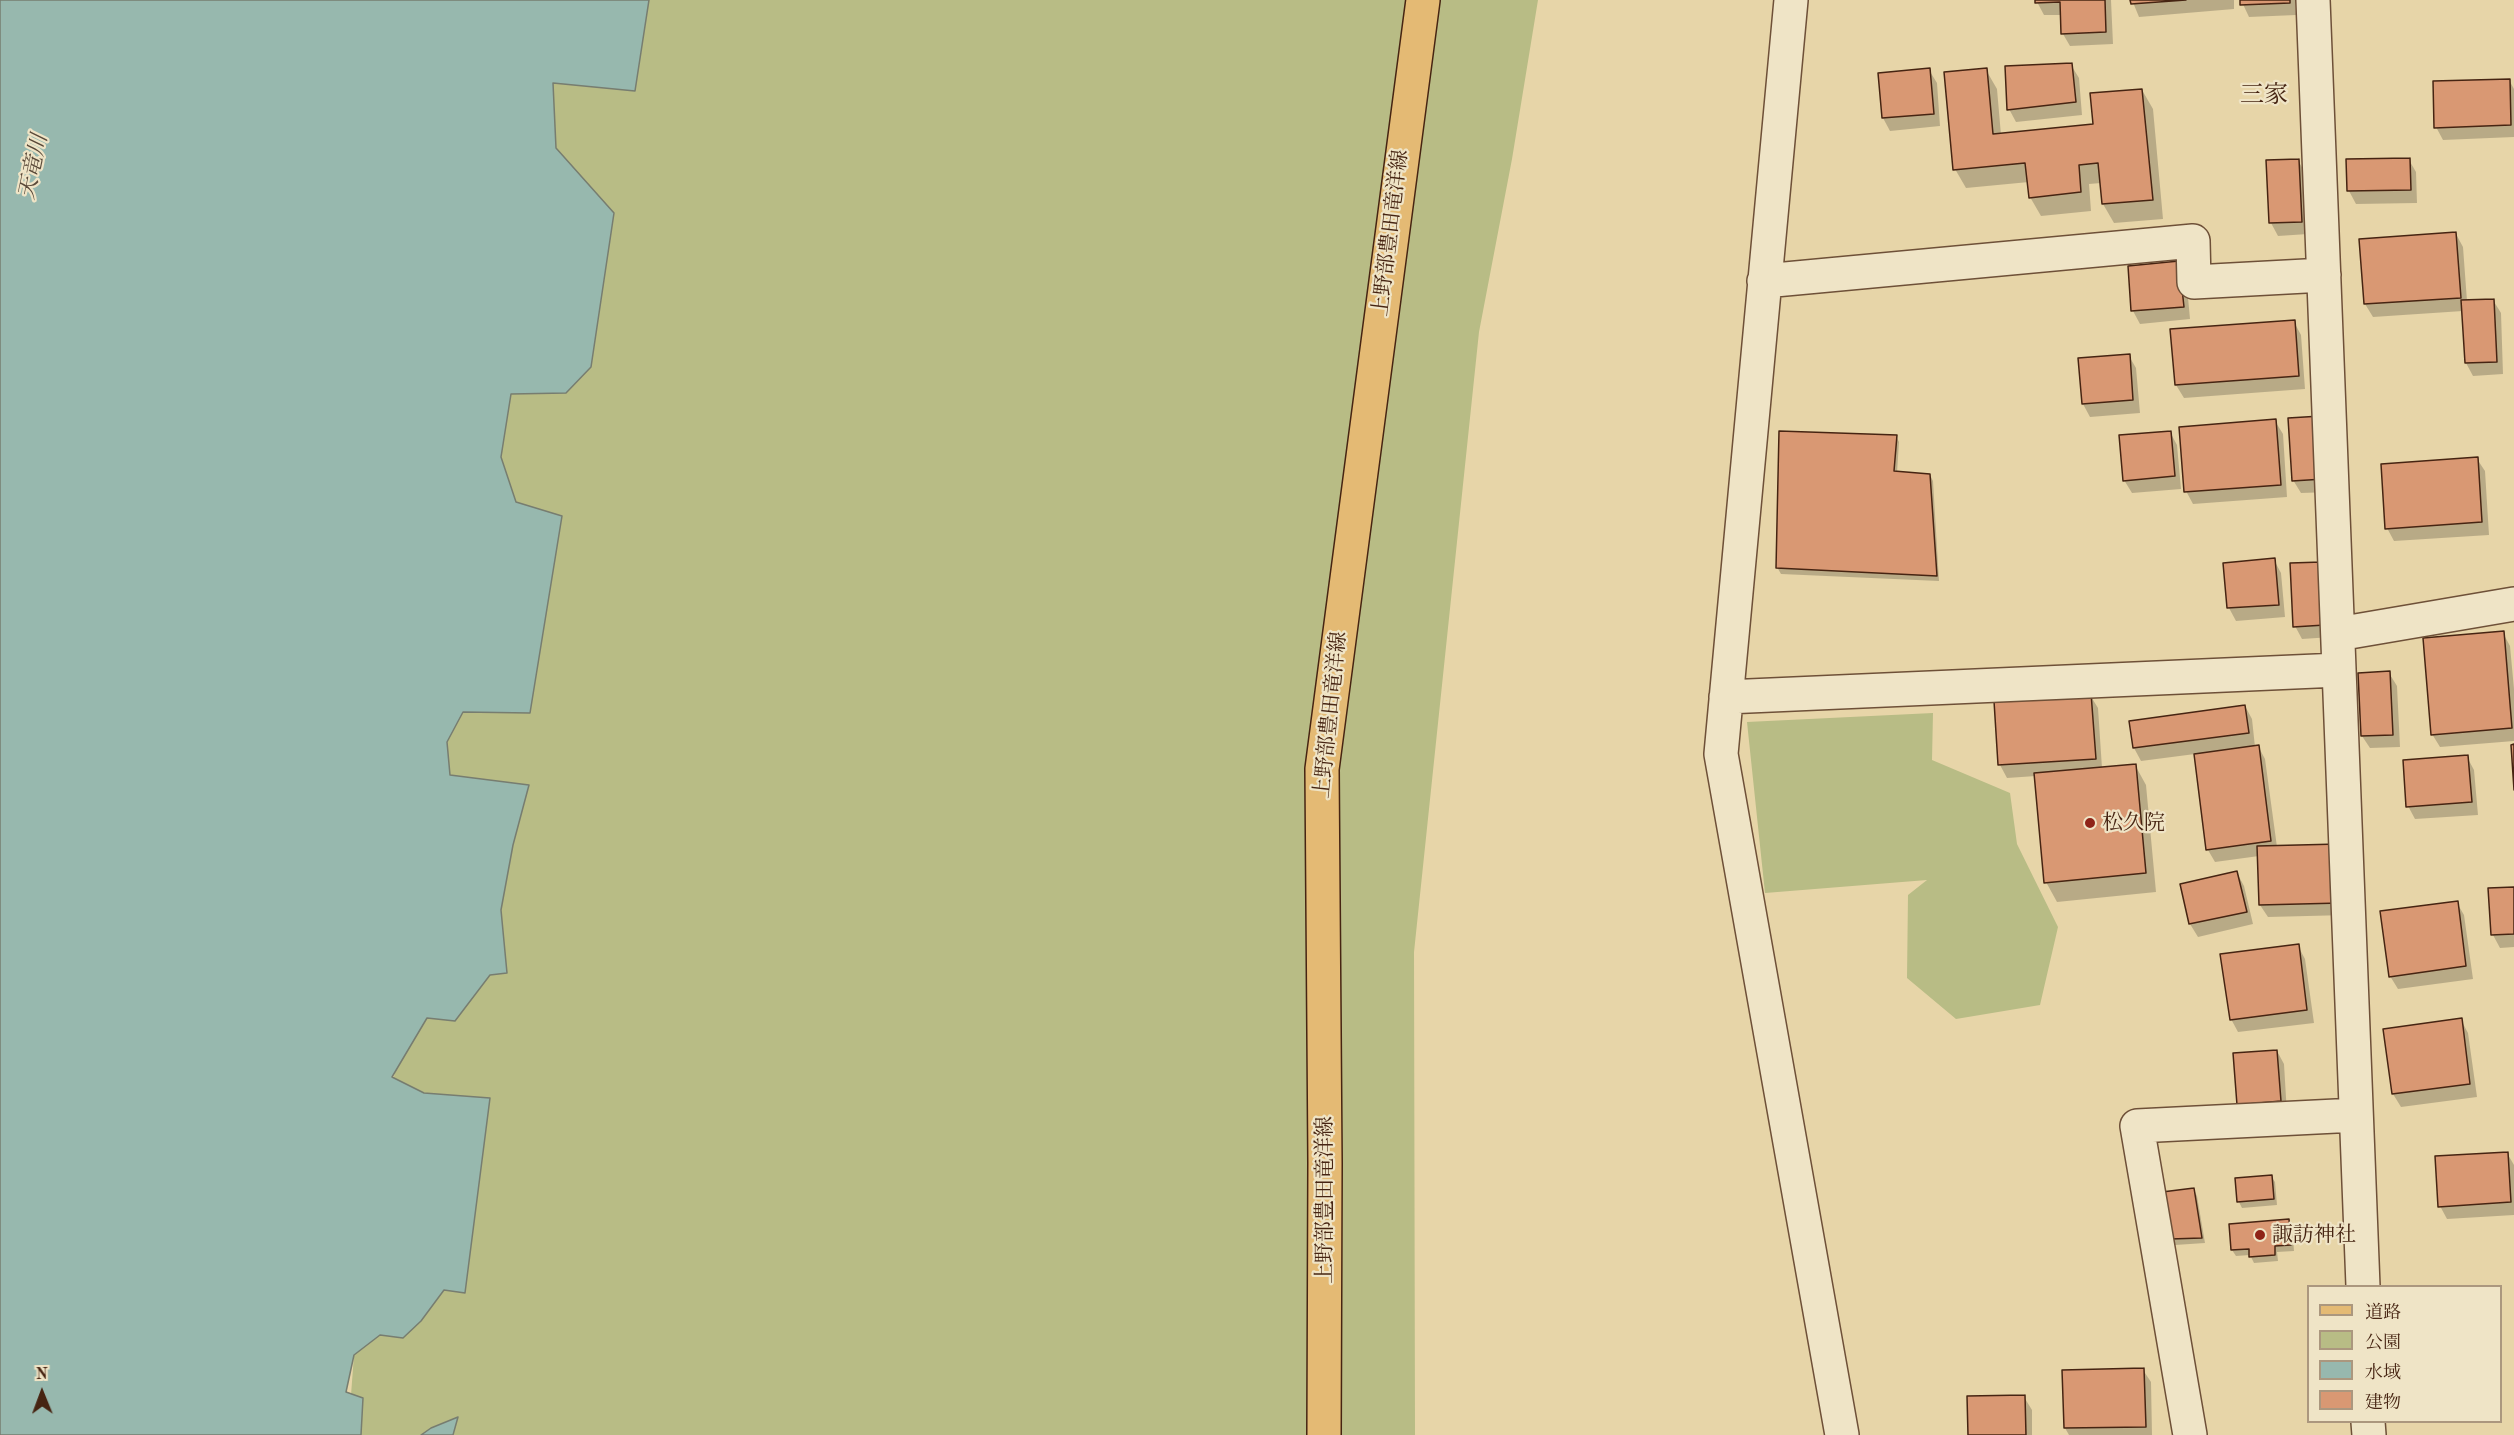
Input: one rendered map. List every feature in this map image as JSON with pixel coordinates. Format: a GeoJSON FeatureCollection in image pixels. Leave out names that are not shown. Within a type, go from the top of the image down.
{"type":"FeatureCollection","features":[{"type":"Feature","properties":{"kind":"main road","name":"上野部豊田竜洋線"},"geometry":{"type":"LineString","coordinates":[[1324,1435],[1325,1163],[1322,769],[1423,0]]}},
{"type":"Feature","properties":{"kind":"street"},"geometry":{"type":"LineString","coordinates":[[1791,0],[1721,754],[1842,1435]]}},
{"type":"Feature","properties":{"kind":"street"},"geometry":{"type":"LineString","coordinates":[[2313,0],[2363,1285]]}},
{"type":"Feature","properties":{"kind":"street"},"geometry":{"type":"LineString","coordinates":[[1764,281],[2193,241],[2194,282],[2324,275]]}},
{"type":"Feature","properties":{"kind":"street"},"geometry":{"type":"LineString","coordinates":[[2338,634],[2514,604]]}},
{"type":"Feature","properties":{"kind":"street"},"geometry":{"type":"LineString","coordinates":[[1726,697],[2339,670]]}},
{"type":"Feature","properties":{"kind":"street"},"geometry":{"type":"LineString","coordinates":[[2190,1435],[2137,1126],[2356,1115]]}},
{"type":"Feature","properties":{"kind":"green space"},"geometry":{"type":"Polygon","coordinates":[[[570,0],[1538,0],[1512,159],[1479,332],[1414,952],[1415,1435],[348,1435],[354,1355],[503,320],[570,0]]]}},
{"type":"Feature","properties":{"kind":"green space"},"geometry":{"type":"Polygon","coordinates":[[[1933,713],[1932,760],[2010,793],[2017,844],[2058,927],[2040,1005],[1956,1019],[1907,978],[1908,895],[1927,880],[1765,893],[1747,722],[1933,713]]]}},
{"type":"Feature","properties":{"kind":"water","name":"天竜川"},"geometry":{"type":"Polygon","coordinates":[[[0,0],[649,0],[635,91],[553,83],[556,148],[614,213],[591,367],[566,393],[511,394],[501,457],[516,502],[562,516],[530,713],[463,712],[447,742],[450,775],[529,785],[513,845],[501,910],[507,973],[490,975],[455,1021],[427,1018],[392,1077],[424,1093],[490,1098],[465,1293],[444,1290],[421,1321],[403,1338],[380,1335],[354,1355],[346,1392],[363,1398],[361,1435],[0,1435],[0,0]]]}},
{"type":"Feature","properties":{"kind":"water"},"geometry":{"type":"Polygon","coordinates":[[[458,1417],[453,1435],[421,1435],[431,1428],[458,1417]]]}},
{"type":"Feature","properties":{"kind":"building"},"geometry":{"type":"Polygon","coordinates":[[[2035,0],[2105,0],[2106,32],[2061,34],[2060,2],[2035,3],[2035,0]]]}},
{"type":"Feature","properties":{"kind":"building"},"geometry":{"type":"Polygon","coordinates":[[[2130,0],[2186,0],[2131,4],[2130,0]]]}},
{"type":"Feature","properties":{"kind":"building"},"geometry":{"type":"Polygon","coordinates":[[[2240,0],[2290,0],[2290,3],[2240,5],[2240,0]]]}},
{"type":"Feature","properties":{"kind":"building"},"geometry":{"type":"Polygon","coordinates":[[[2072,63],[2076,102],[2007,110],[2005,66],[2072,63]]]}},
{"type":"Feature","properties":{"kind":"building"},"geometry":{"type":"Polygon","coordinates":[[[1930,68],[1934,114],[1882,118],[1878,73],[1930,68]]]}},
{"type":"Feature","properties":{"kind":"building"},"geometry":{"type":"Polygon","coordinates":[[[1987,68],[1993,134],[2093,124],[2090,93],[2142,89],[2153,200],[2102,204],[2098,163],[2079,165],[2081,192],[2029,198],[2025,163],[1953,170],[1944,72],[1987,68]]]}},
{"type":"Feature","properties":{"kind":"building"},"geometry":{"type":"Polygon","coordinates":[[[2510,79],[2511,125],[2434,128],[2433,81],[2510,79]]]}},
{"type":"Feature","properties":{"kind":"building"},"geometry":{"type":"Polygon","coordinates":[[[2410,158],[2411,190],[2347,191],[2346,159],[2410,158]]]}},
{"type":"Feature","properties":{"kind":"building"},"geometry":{"type":"Polygon","coordinates":[[[2299,159],[2302,222],[2269,223],[2266,160],[2299,159]]]}},
{"type":"Feature","properties":{"kind":"building"},"geometry":{"type":"Polygon","coordinates":[[[2456,232],[2461,298],[2364,304],[2359,239],[2456,232]]]}},
{"type":"Feature","properties":{"kind":"building"},"geometry":{"type":"Polygon","coordinates":[[[2179,261],[2184,307],[2131,311],[2128,266],[2179,261]]]}},
{"type":"Feature","properties":{"kind":"building"},"geometry":{"type":"Polygon","coordinates":[[[2494,299],[2497,362],[2465,363],[2461,300],[2494,299]]]}},
{"type":"Feature","properties":{"kind":"building"},"geometry":{"type":"Polygon","coordinates":[[[2295,320],[2299,376],[2175,385],[2170,329],[2295,320]]]}},
{"type":"Feature","properties":{"kind":"building"},"geometry":{"type":"Polygon","coordinates":[[[2130,354],[2133,400],[2082,404],[2078,358],[2130,354]]]}},
{"type":"Feature","properties":{"kind":"building"},"geometry":{"type":"Polygon","coordinates":[[[2321,416],[2324,479],[2292,481],[2288,418],[2321,416]]]}},
{"type":"Feature","properties":{"kind":"building"},"geometry":{"type":"Polygon","coordinates":[[[2276,419],[2281,485],[2184,492],[2179,427],[2276,419]]]}},
{"type":"Feature","properties":{"kind":"building"},"geometry":{"type":"Polygon","coordinates":[[[1779,431],[1897,435],[1894,471],[1930,474],[1937,576],[1776,568],[1779,431]]]}},
{"type":"Feature","properties":{"kind":"building"},"geometry":{"type":"Polygon","coordinates":[[[2171,431],[2175,476],[2123,481],[2119,435],[2171,431]]]}},
{"type":"Feature","properties":{"kind":"building"},"geometry":{"type":"Polygon","coordinates":[[[2478,457],[2482,522],[2385,529],[2381,464],[2478,457]]]}},
{"type":"Feature","properties":{"kind":"building"},"geometry":{"type":"Polygon","coordinates":[[[2275,558],[2279,605],[2227,608],[2223,563],[2275,558]]]}},
{"type":"Feature","properties":{"kind":"building"},"geometry":{"type":"Polygon","coordinates":[[[2322,562],[2325,625],[2293,627],[2290,563],[2322,562]]]}},
{"type":"Feature","properties":{"kind":"building"},"geometry":{"type":"Polygon","coordinates":[[[2504,631],[2512,728],[2431,735],[2423,638],[2504,631]]]}},
{"type":"Feature","properties":{"kind":"building"},"geometry":{"type":"Polygon","coordinates":[[[2390,671],[2393,735],[2361,736],[2358,673],[2390,671]]]}},
{"type":"Feature","properties":{"kind":"building"},"geometry":{"type":"Polygon","coordinates":[[[2091,693],[2096,759],[1998,765],[1994,701],[2091,693]]]}},
{"type":"Feature","properties":{"kind":"building"},"geometry":{"type":"Polygon","coordinates":[[[2245,705],[2249,733],[2133,748],[2129,721],[2245,705]]]}},
{"type":"Feature","properties":{"kind":"building"},"geometry":{"type":"Polygon","coordinates":[[[2514,744],[2514,790],[2511,745],[2514,744]]]}},
{"type":"Feature","properties":{"kind":"building"},"geometry":{"type":"Polygon","coordinates":[[[2259,745],[2271,841],[2206,850],[2194,754],[2259,745]]]}},
{"type":"Feature","properties":{"kind":"building"},"geometry":{"type":"Polygon","coordinates":[[[2468,755],[2472,802],[2406,807],[2403,760],[2468,755]]]}},
{"type":"Feature","properties":{"kind":"building","name":"松久院"},"geometry":{"type":"Polygon","coordinates":[[[2136,764],[2146,873],[2044,883],[2034,773],[2136,764]]]}},
{"type":"Feature","properties":{"kind":"building"},"geometry":{"type":"Polygon","coordinates":[[[2339,844],[2341,903],[2259,905],[2257,846],[2339,844]]]}},
{"type":"Feature","properties":{"kind":"building"},"geometry":{"type":"Polygon","coordinates":[[[2237,871],[2247,912],[2189,924],[2180,884],[2237,871]]]}},
{"type":"Feature","properties":{"kind":"building"},"geometry":{"type":"Polygon","coordinates":[[[2514,887],[2514,934],[2491,935],[2488,888],[2514,887]]]}},
{"type":"Feature","properties":{"kind":"building"},"geometry":{"type":"Polygon","coordinates":[[[2458,901],[2466,966],[2389,977],[2380,911],[2458,901]]]}},
{"type":"Feature","properties":{"kind":"building"},"geometry":{"type":"Polygon","coordinates":[[[2299,944],[2307,1010],[2230,1020],[2220,954],[2299,944]]]}},
{"type":"Feature","properties":{"kind":"building"},"geometry":{"type":"Polygon","coordinates":[[[2462,1018],[2470,1084],[2392,1094],[2383,1029],[2462,1018]]]}},
{"type":"Feature","properties":{"kind":"building"},"geometry":{"type":"Polygon","coordinates":[[[2277,1050],[2281,1101],[2237,1105],[2233,1053],[2277,1050]]]}},
{"type":"Feature","properties":{"kind":"building"},"geometry":{"type":"Polygon","coordinates":[[[2508,1152],[2511,1202],[2438,1207],[2435,1156],[2508,1152]]]}},
{"type":"Feature","properties":{"kind":"building"},"geometry":{"type":"Polygon","coordinates":[[[2272,1175],[2274,1199],[2237,1202],[2235,1178],[2272,1175]]]}},
{"type":"Feature","properties":{"kind":"building"},"geometry":{"type":"Polygon","coordinates":[[[2194,1188],[2202,1238],[2170,1239],[2162,1192],[2194,1188]]]}},
{"type":"Feature","properties":{"kind":"building","name":"諏訪神社"},"geometry":{"type":"Polygon","coordinates":[[[2289,1219],[2291,1245],[2275,1246],[2275,1255],[2249,1257],[2249,1249],[2231,1250],[2229,1224],[2289,1219]]]}},
{"type":"Feature","properties":{"kind":"building"},"geometry":{"type":"Polygon","coordinates":[[[2144,1368],[2146,1427],[2064,1428],[2062,1370],[2144,1368]]]}},
{"type":"Feature","properties":{"kind":"building"},"geometry":{"type":"Polygon","coordinates":[[[2025,1395],[2026,1435],[1968,1435],[1967,1396],[2025,1395]]]}},
{"type":"Feature","properties":{"kind":"place","name":"松久院"},"geometry":{"type":"Point","coordinates":[2090,823]}},
{"type":"Feature","properties":{"kind":"place","name":"諏訪神社"},"geometry":{"type":"Point","coordinates":[2260,1235]}},
{"type":"Feature","properties":{"kind":"district","name":"三家"},"geometry":{"type":"Point","coordinates":[2264,96]}}]}
